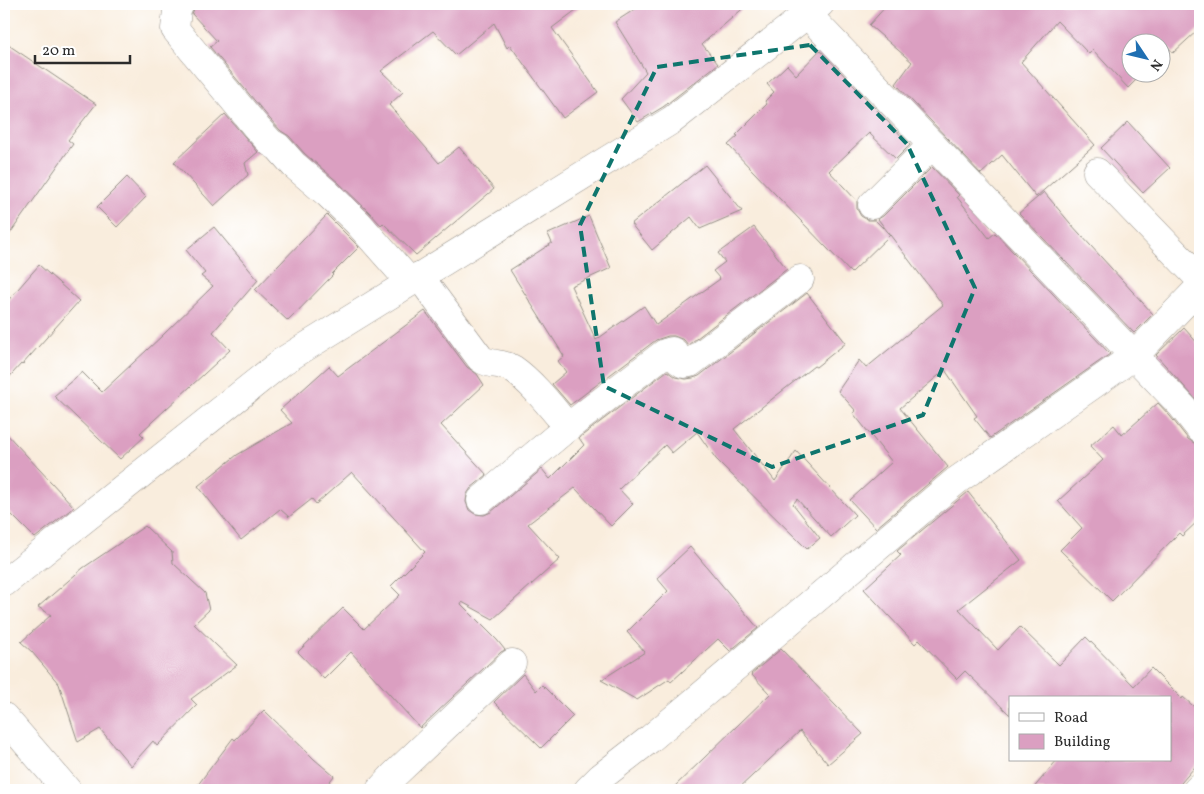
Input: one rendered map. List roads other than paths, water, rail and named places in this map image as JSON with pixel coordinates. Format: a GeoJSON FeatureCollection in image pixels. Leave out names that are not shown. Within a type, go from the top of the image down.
{"type":"FeatureCollection","features":[{"type":"Feature","properties":{"kind":"street"},"geometry":{"type":"LineString","coordinates":[[180,4],[177,10],[175,29],[257,128],[415,279],[484,362],[508,366],[515,371],[543,398],[568,427]]}},
{"type":"Feature","properties":{"kind":"street"},"geometry":{"type":"LineString","coordinates":[[4,583],[284,361],[672,120],[814,9],[932,145],[1182,406],[1200,429]]}},
{"type":"Feature","properties":{"kind":"street"},"geometry":{"type":"LineString","coordinates":[[872,205],[932,145]]}},
{"type":"Feature","properties":{"kind":"street"},"geometry":{"type":"LineString","coordinates":[[1097,172],[1200,279]]}},
{"type":"Feature","properties":{"kind":"street"},"geometry":{"type":"LineString","coordinates":[[481,500],[568,427],[665,353],[672,351],[678,360],[684,364],[690,363],[800,279]]}},
{"type":"Feature","properties":{"kind":"street"},"geometry":{"type":"LineString","coordinates":[[588,790],[602,776],[658,733],[956,481],[1134,356],[1200,287]]}},
{"type":"Feature","properties":{"kind":"street"},"geometry":{"type":"LineString","coordinates":[[380,790],[512,663]]}},
{"type":"Feature","properties":{"kind":"street"},"geometry":{"type":"LineString","coordinates":[[4,717],[67,790]]}},
{"type":"Feature","properties":{"kind":"street"},"geometry":{"type":"LineString","coordinates":[[1197,790],[1200,787]]}}]}
